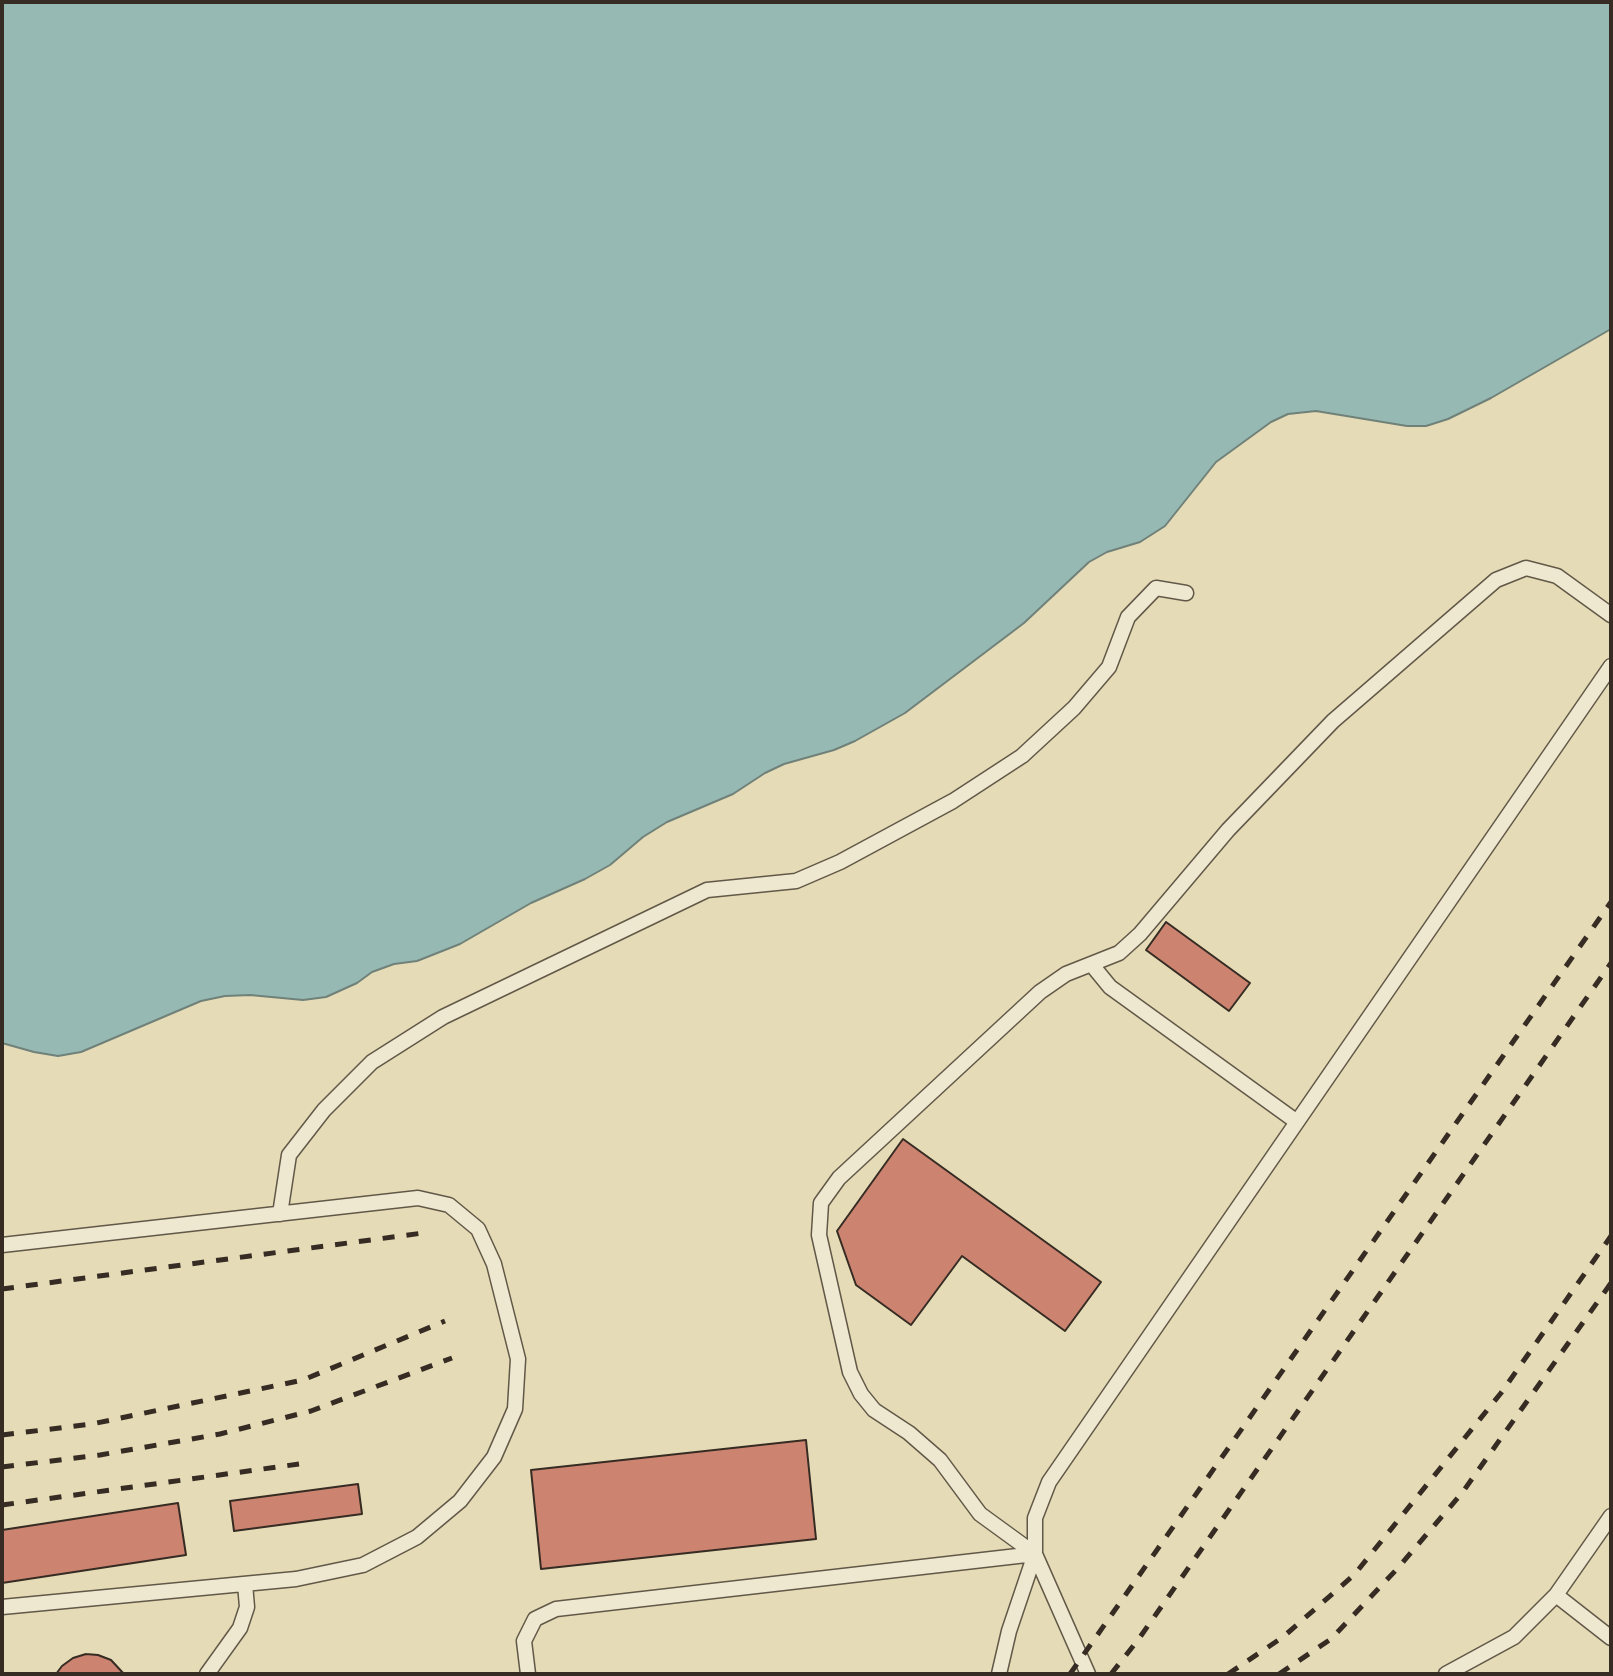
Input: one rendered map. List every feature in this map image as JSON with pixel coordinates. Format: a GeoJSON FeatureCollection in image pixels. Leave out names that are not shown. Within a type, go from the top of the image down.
{"type":"FeatureCollection","features":[{"type":"Feature","properties":{"kind":"lane"},"geometry":{"type":"LineString","coordinates":[[1088,1674],[1035,1554],[980,1514],[940,1460],[909,1433],[874,1410],[861,1394],[850,1371],[819,1235],[821,1203],[839,1178],[1040,992],[1066,974],[1119,953],[1140,934],[1228,830],[1333,721],[1496,580],[1526,568],[1557,576],[1611,615]]}},
{"type":"Feature","properties":{"kind":"lane"},"geometry":{"type":"LineString","coordinates":[[280,1214],[289,1155],[324,1111],[372,1062],[443,1017],[707,890],[796,881],[840,862],[953,801],[1022,756],[1074,708],[1109,667],[1128,617],[1156,588],[1186,593]]}},
{"type":"Feature","properties":{"kind":"lane"},"geometry":{"type":"LineString","coordinates":[[999,1674],[1009,1631],[1035,1554],[1035,1518],[1049,1482],[1611,666]]}},
{"type":"Feature","properties":{"kind":"lane"},"geometry":{"type":"LineString","coordinates":[[1093,965],[1110,987],[1297,1122]]}},
{"type":"Feature","properties":{"kind":"lane"},"geometry":{"type":"LineString","coordinates":[[2,1245],[418,1198],[449,1205],[478,1229],[494,1264],[519,1359],[515,1409],[494,1457],[486,1468],[460,1501],[417,1537],[363,1565],[296,1579],[2,1607]]}},
{"type":"Feature","properties":{"kind":"lane"},"geometry":{"type":"LineString","coordinates":[[1446,1674],[1514,1637],[1556,1595],[1611,1516]]}},
{"type":"Feature","properties":{"kind":"lane"},"geometry":{"type":"LineString","coordinates":[[528,1674],[524,1641],[534,1619],[556,1609],[1035,1554]]}},
{"type":"Feature","properties":{"kind":"lane"},"geometry":{"type":"LineString","coordinates":[[207,1674],[240,1628],[247,1607],[245,1584]]}},
{"type":"Feature","properties":{"kind":"lane"},"geometry":{"type":"LineString","coordinates":[[1556,1595],[1611,1638]]}},
{"type":"Feature","properties":{"kind":"water"},"geometry":{"type":"Polygon","coordinates":[[[2,2],[1611,2],[1611,329],[1491,398],[1448,419],[1426,426],[1407,426],[1316,411],[1288,414],[1271,422],[1216,462],[1165,526],[1140,542],[1107,552],[1089,562],[1024,623],[905,713],[855,741],[784,764],[733,794],[667,822],[643,837],[610,865],[531,903],[460,944],[417,961],[394,964],[372,972],[357,983],[326,997],[303,1000],[250,995],[225,996],[201,1001],[81,1052],[58,1056],[34,1052],[2,1043],[2,2]]]}},
{"type":"Feature","properties":{"kind":"building"},"geometry":{"type":"Polygon","coordinates":[[[1166,922],[1250,983],[1229,1011],[1146,950],[1166,922]]]}},
{"type":"Feature","properties":{"kind":"building"},"geometry":{"type":"Polygon","coordinates":[[[903,1139],[1101,1282],[1065,1331],[962,1256],[911,1325],[856,1285],[837,1231],[903,1139]]]}},
{"type":"Feature","properties":{"kind":"building"},"geometry":{"type":"Polygon","coordinates":[[[806,1440],[816,1539],[541,1569],[531,1470],[806,1440]]]}},
{"type":"Feature","properties":{"kind":"building"},"geometry":{"type":"Polygon","coordinates":[[[358,1484],[362,1514],[234,1531],[230,1501],[358,1484]]]}},
{"type":"Feature","properties":{"kind":"building"},"geometry":{"type":"Polygon","coordinates":[[[178,1503],[186,1555],[2,1583],[2,1530],[178,1503]]]}},
{"type":"Feature","properties":{"kind":"building"},"geometry":{"type":"Polygon","coordinates":[[[86,1654],[111,1660],[124,1674],[56,1674],[73,1658],[86,1654]]]}},
{"type":"Feature","properties":{"kind":"railway"},"geometry":{"type":"LineString","coordinates":[[1070,1674],[1611,902]]}},
{"type":"Feature","properties":{"kind":"railway"},"geometry":{"type":"LineString","coordinates":[[1111,1674],[1138,1640],[1611,963]]}},
{"type":"Feature","properties":{"kind":"railway"},"geometry":{"type":"LineString","coordinates":[[2,1289],[423,1233]]}},
{"type":"Feature","properties":{"kind":"railway"},"geometry":{"type":"LineString","coordinates":[[1228,1674],[1283,1637],[1354,1575],[1501,1393],[1611,1236]]}},
{"type":"Feature","properties":{"kind":"railway"},"geometry":{"type":"LineString","coordinates":[[1279,1674],[1331,1639],[1397,1569],[1462,1493],[1611,1283]]}},
{"type":"Feature","properties":{"kind":"railway"},"geometry":{"type":"LineString","coordinates":[[2,1435],[92,1424],[303,1380],[445,1321]]}},
{"type":"Feature","properties":{"kind":"railway"},"geometry":{"type":"LineString","coordinates":[[2,1467],[100,1455],[220,1434],[311,1411],[452,1358]]}},
{"type":"Feature","properties":{"kind":"railway"},"geometry":{"type":"LineString","coordinates":[[2,1505],[299,1464]]}}]}
